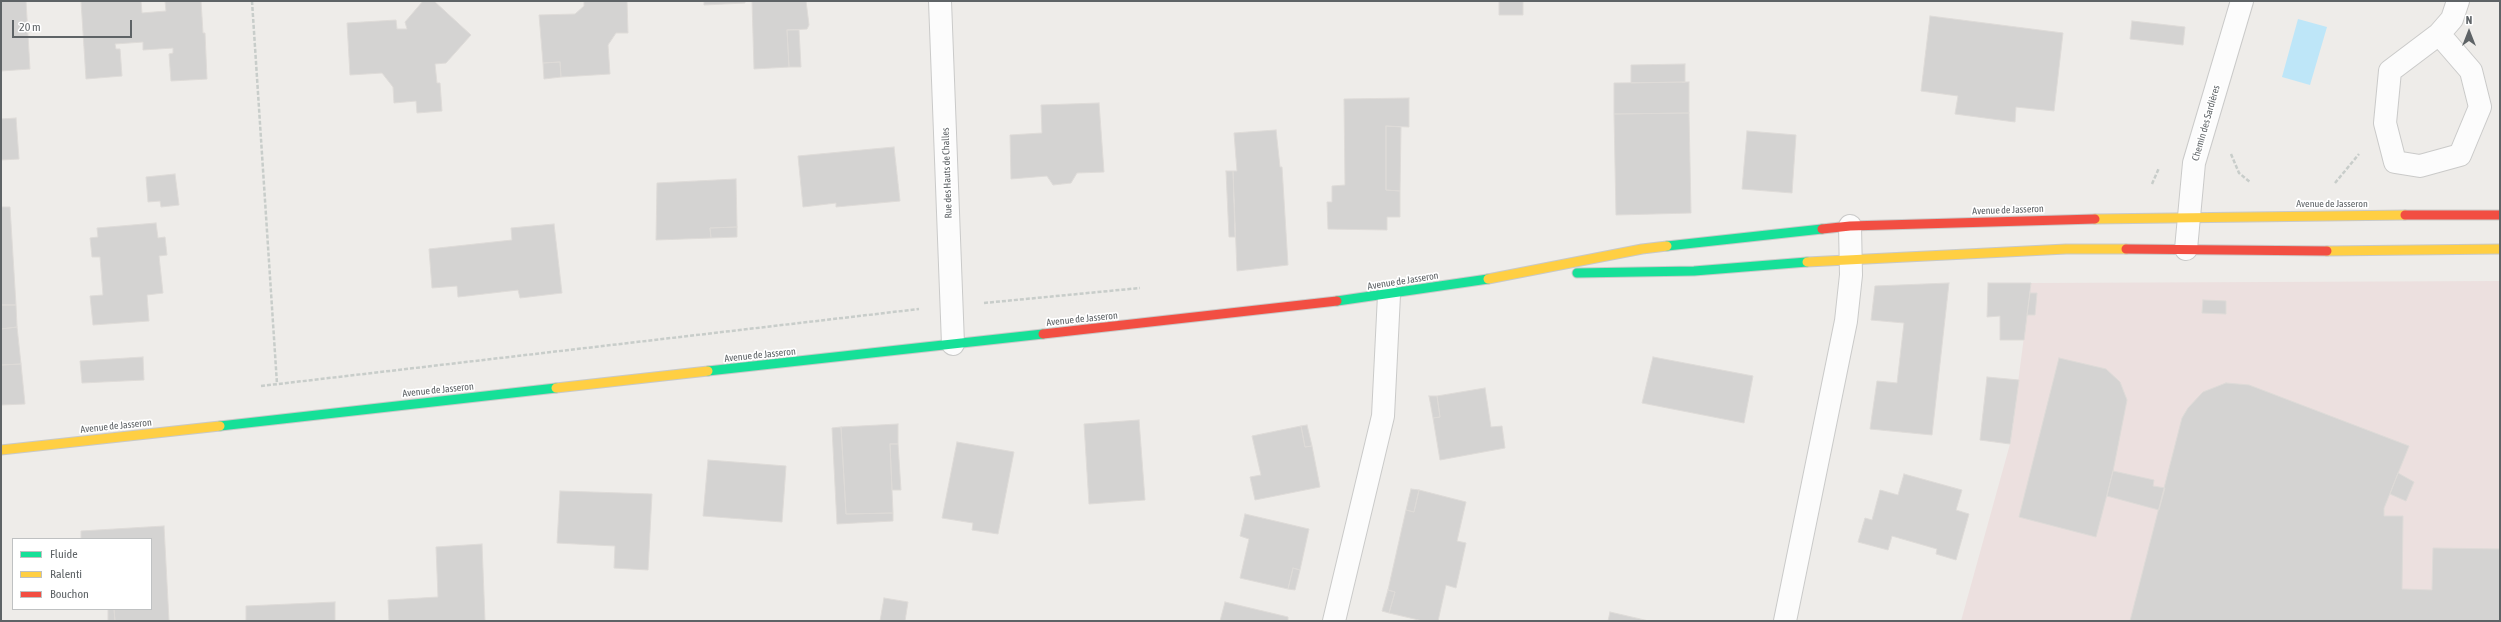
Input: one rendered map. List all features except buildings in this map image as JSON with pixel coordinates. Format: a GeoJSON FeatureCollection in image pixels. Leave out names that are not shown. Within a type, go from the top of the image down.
{"type":"FeatureCollection","features":[{"type":"Feature","properties":{"kind":"main road","name":"Avenue de Jasseron"},"geometry":{"type":"LineString","coordinates":[[1,450],[1389,295],[1520,274],[1642,249],[1850,226],[2187,216],[2500,215]]}},
{"type":"Feature","properties":{"kind":"main road","name":"Avenue de Jasseron"},"geometry":{"type":"LineString","coordinates":[[1520,274],[1694,271],[1852,258],[2066,249],[2314,251],[2500,249]]}},
{"type":"Feature","properties":{"kind":"street","name":"Rue des Hauts de Challes"},"geometry":{"type":"LineString","coordinates":[[940,1],[953,344]]}},
{"type":"Feature","properties":{"kind":"street","name":"Chemin des Sardières"},"geometry":{"type":"LineString","coordinates":[[2186,249],[2187,216],[2194,163],[2242,1]]}},
{"type":"Feature","properties":{"kind":"street"},"geometry":{"type":"LineString","coordinates":[[2439,34],[2471,71],[2480,107],[2460,155],[2420,166],[2395,162],[2385,123],[2390,71],[2439,34],[2452,19],[2458,1]]}},
{"type":"Feature","properties":{"kind":"street"},"geometry":{"type":"LineString","coordinates":[[1785,621],[1846,321],[1852,258],[1850,226]]}},
{"type":"Feature","properties":{"kind":"street"},"geometry":{"type":"LineString","coordinates":[[1334,621],[1383,416],[1389,295]]}},
{"type":"Feature","properties":{"kind":"path"},"geometry":{"type":"LineString","coordinates":[[252,1],[280,419]]}},
{"type":"Feature","properties":{"kind":"shaded area"},"geometry":{"type":"Polygon","coordinates":[[[2500,281],[2500,621],[1961,621],[2010,444],[2031,283],[2500,281]]]}},
{"type":"Feature","properties":{"kind":"water"},"geometry":{"type":"Polygon","coordinates":[[[2298,19],[2327,27],[2310,85],[2282,77],[2298,19]]]}},
{"type":"Feature","properties":{"kind":"traffic: fast"},"geometry":{"type":"LineString","coordinates":[[1667,246],[1822,229]]}},
{"type":"Feature","properties":{"kind":"traffic: fast"},"geometry":{"type":"LineString","coordinates":[[1577,273],[1694,271],[1807,262]]}},
{"type":"Feature","properties":{"kind":"traffic: fast"},"geometry":{"type":"LineString","coordinates":[[1337,301],[1488,279]]}},
{"type":"Feature","properties":{"kind":"traffic: fast"},"geometry":{"type":"LineString","coordinates":[[708,371],[1043,334]]}},
{"type":"Feature","properties":{"kind":"traffic: fast"},"geometry":{"type":"LineString","coordinates":[[220,426],[556,388]]}},
{"type":"Feature","properties":{"kind":"traffic: slow"},"geometry":{"type":"LineString","coordinates":[[2095,219],[2405,215]]}},
{"type":"Feature","properties":{"kind":"traffic: slow"},"geometry":{"type":"LineString","coordinates":[[1488,279],[1642,249],[1667,246]]}},
{"type":"Feature","properties":{"kind":"traffic: slow"},"geometry":{"type":"LineString","coordinates":[[1807,262],[2066,249],[2126,249]]}},
{"type":"Feature","properties":{"kind":"traffic: slow"},"geometry":{"type":"LineString","coordinates":[[2327,251],[2500,249]]}},
{"type":"Feature","properties":{"kind":"traffic: slow"},"geometry":{"type":"LineString","coordinates":[[556,388],[708,371]]}},
{"type":"Feature","properties":{"kind":"traffic: slow"},"geometry":{"type":"LineString","coordinates":[[1,450],[220,426]]}},
{"type":"Feature","properties":{"kind":"traffic: jam"},"geometry":{"type":"LineString","coordinates":[[2405,215],[2500,215]]}},
{"type":"Feature","properties":{"kind":"traffic: jam"},"geometry":{"type":"LineString","coordinates":[[1822,229],[1850,226],[2095,219]]}},
{"type":"Feature","properties":{"kind":"traffic: jam"},"geometry":{"type":"LineString","coordinates":[[2126,249],[2327,251]]}},
{"type":"Feature","properties":{"kind":"traffic: jam"},"geometry":{"type":"LineString","coordinates":[[1043,334],[1337,301]]}}]}
